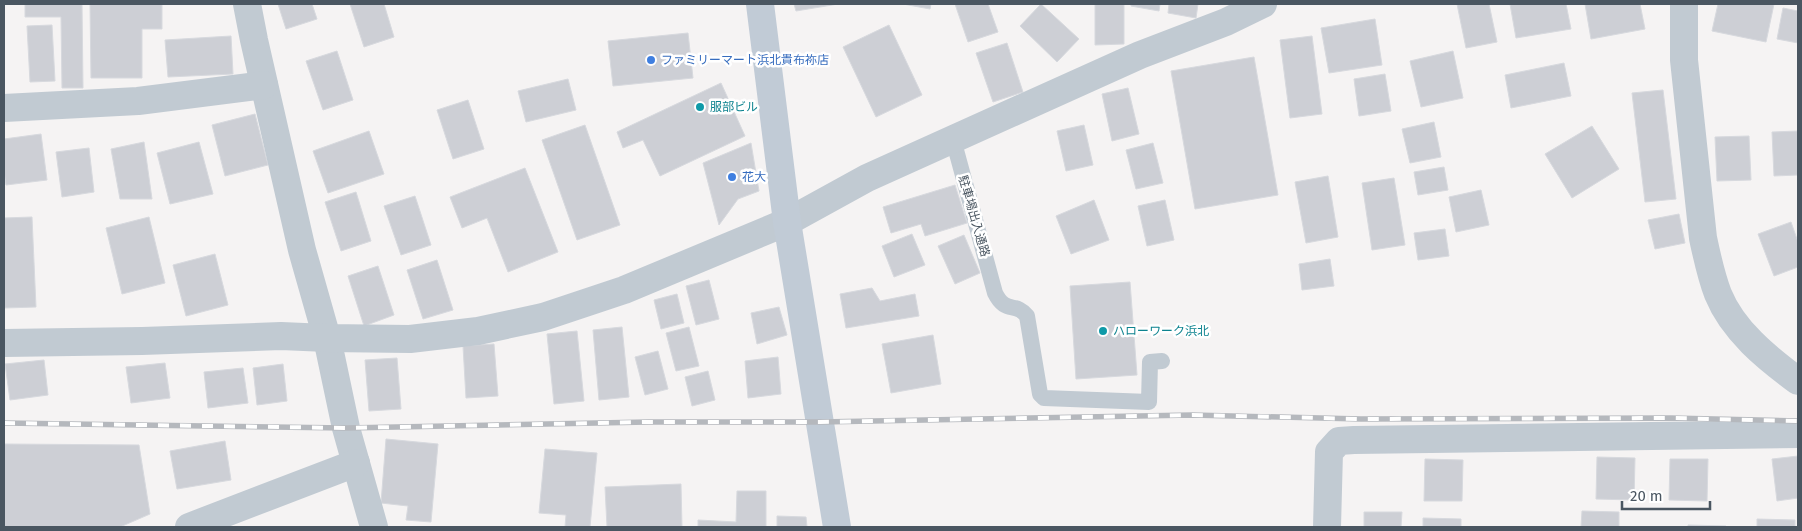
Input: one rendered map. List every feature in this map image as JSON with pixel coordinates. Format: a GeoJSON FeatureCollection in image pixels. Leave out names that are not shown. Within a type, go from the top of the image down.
{"type":"FeatureCollection","features":[{"type":"Feature","properties":{"kind":"street"},"geometry":{"type":"LineString","coordinates":[[247,4],[302,250],[327,338],[346,428],[374,527]]}},
{"type":"Feature","properties":{"kind":"street"},"geometry":{"type":"LineString","coordinates":[[760,4],[787,222],[837,527]]}},
{"type":"Feature","properties":{"kind":"street"},"geometry":{"type":"LineString","coordinates":[[4,343],[281,336],[410,339],[478,331],[542,317],[624,290],[787,222],[867,178],[952,139],[1140,55],[1226,22],[1263,4]]}},
{"type":"Feature","properties":{"kind":"street"},"geometry":{"type":"LineString","coordinates":[[1684,4],[1684,60],[1703,238],[1718,294],[1729,315],[1738,326],[1766,355],[1798,381]]}},
{"type":"Feature","properties":{"kind":"street"},"geometry":{"type":"LineString","coordinates":[[4,108],[138,100],[264,85]]}},
{"type":"Feature","properties":{"kind":"street"},"geometry":{"type":"LineString","coordinates":[[1327,527],[1329,452],[1339,442],[1354,440],[1798,434]]}},
{"type":"Feature","properties":{"kind":"street"},"geometry":{"type":"LineString","coordinates":[[189,527],[356,462]]}},
{"type":"Feature","properties":{"kind":"lane","name":"駐車場出入通路"},"geometry":{"type":"LineString","coordinates":[[952,139],[995,293],[999,301],[1005,306],[1022,310],[1027,316],[1040,394],[1044,398],[1149,402],[1150,362],[1162,361]]}},
{"type":"Feature","properties":{"kind":"building"},"geometry":{"type":"Polygon","coordinates":[[[25,4],[82,4],[83,88],[62,88],[61,17],[25,17],[25,4]]]}},
{"type":"Feature","properties":{"kind":"building"},"geometry":{"type":"Polygon","coordinates":[[[90,4],[162,4],[162,29],[142,29],[142,78],[91,78],[90,4]]]}},
{"type":"Feature","properties":{"kind":"building"},"geometry":{"type":"Polygon","coordinates":[[[278,4],[312,4],[317,19],[286,29],[278,4]]]}},
{"type":"Feature","properties":{"kind":"building"},"geometry":{"type":"Polygon","coordinates":[[[350,4],[384,4],[394,37],[364,47],[350,4]]]}},
{"type":"Feature","properties":{"kind":"building"},"geometry":{"type":"Polygon","coordinates":[[[794,4],[838,4],[796,11],[794,4]]]}},
{"type":"Feature","properties":{"kind":"building"},"geometry":{"type":"Polygon","coordinates":[[[903,4],[931,4],[930,9],[903,4]]]}},
{"type":"Feature","properties":{"kind":"building"},"geometry":{"type":"Polygon","coordinates":[[[955,4],[988,4],[998,32],[968,42],[955,4]]]}},
{"type":"Feature","properties":{"kind":"building"},"geometry":{"type":"Polygon","coordinates":[[[1041,4],[1079,39],[1057,62],[1020,26],[1041,4]]]}},
{"type":"Feature","properties":{"kind":"building"},"geometry":{"type":"Polygon","coordinates":[[[1095,4],[1124,4],[1124,44],[1095,45],[1095,4]]]}},
{"type":"Feature","properties":{"kind":"building"},"geometry":{"type":"Polygon","coordinates":[[[1131,4],[1160,4],[1159,11],[1131,6],[1131,4]]]}},
{"type":"Feature","properties":{"kind":"building"},"geometry":{"type":"Polygon","coordinates":[[[1169,4],[1198,4],[1196,18],[1168,13],[1169,4]]]}},
{"type":"Feature","properties":{"kind":"building"},"geometry":{"type":"Polygon","coordinates":[[[1457,4],[1489,4],[1497,42],[1466,48],[1457,4]]]}},
{"type":"Feature","properties":{"kind":"building"},"geometry":{"type":"Polygon","coordinates":[[[1510,4],[1566,4],[1571,29],[1516,38],[1510,4]]]}},
{"type":"Feature","properties":{"kind":"building"},"geometry":{"type":"Polygon","coordinates":[[[1585,4],[1640,4],[1645,29],[1591,39],[1585,4]]]}},
{"type":"Feature","properties":{"kind":"building"},"geometry":{"type":"Polygon","coordinates":[[[1718,4],[1774,4],[1766,42],[1712,31],[1718,4]]]}},
{"type":"Feature","properties":{"kind":"building"},"geometry":{"type":"Polygon","coordinates":[[[1783,8],[1798,11],[1798,43],[1777,39],[1783,8]]]}},
{"type":"Feature","properties":{"kind":"building"},"geometry":{"type":"Polygon","coordinates":[[[1375,19],[1382,65],[1329,73],[1321,28],[1375,19]]]}},
{"type":"Feature","properties":{"kind":"building"},"geometry":{"type":"Polygon","coordinates":[[[52,25],[55,81],[30,82],[27,26],[52,25]]]}},
{"type":"Feature","properties":{"kind":"building"},"geometry":{"type":"Polygon","coordinates":[[[889,25],[922,95],[876,117],[843,47],[889,25]]]}},
{"type":"Feature","properties":{"kind":"building","name":"ファミリーマート浜北貴布祢店"},"geometry":{"type":"Polygon","coordinates":[[[688,33],[693,78],[613,86],[608,41],[688,33]]]}},
{"type":"Feature","properties":{"kind":"building"},"geometry":{"type":"Polygon","coordinates":[[[231,36],[233,74],[168,77],[165,40],[231,36]]]}},
{"type":"Feature","properties":{"kind":"building"},"geometry":{"type":"Polygon","coordinates":[[[1312,36],[1322,114],[1290,118],[1280,40],[1312,36]]]}},
{"type":"Feature","properties":{"kind":"building"},"geometry":{"type":"Polygon","coordinates":[[[1007,43],[1023,92],[993,102],[976,53],[1007,43]]]}},
{"type":"Feature","properties":{"kind":"building"},"geometry":{"type":"Polygon","coordinates":[[[337,51],[353,100],[323,110],[306,61],[337,51]]]}},
{"type":"Feature","properties":{"kind":"building"},"geometry":{"type":"Polygon","coordinates":[[[1453,51],[1463,98],[1421,107],[1410,61],[1453,51]]]}},
{"type":"Feature","properties":{"kind":"building"},"geometry":{"type":"Polygon","coordinates":[[[1254,57],[1278,195],[1195,209],[1171,71],[1254,57]]]}},
{"type":"Feature","properties":{"kind":"building"},"geometry":{"type":"Polygon","coordinates":[[[1564,63],[1571,96],[1511,108],[1505,75],[1564,63]]]}},
{"type":"Feature","properties":{"kind":"building"},"geometry":{"type":"Polygon","coordinates":[[[1385,74],[1391,111],[1359,116],[1354,79],[1385,74]]]}},
{"type":"Feature","properties":{"kind":"building"},"geometry":{"type":"Polygon","coordinates":[[[568,79],[576,110],[526,122],[518,91],[568,79]]]}},
{"type":"Feature","properties":{"kind":"building","name":"服部ビル"},"geometry":{"type":"Polygon","coordinates":[[[721,83],[745,136],[660,176],[643,140],[623,148],[617,132],[721,83]]]}},
{"type":"Feature","properties":{"kind":"building"},"geometry":{"type":"Polygon","coordinates":[[[1128,88],[1139,134],[1112,141],[1102,94],[1128,88]]]}},
{"type":"Feature","properties":{"kind":"building"},"geometry":{"type":"Polygon","coordinates":[[[1663,90],[1676,199],[1645,202],[1632,93],[1663,90]]]}},
{"type":"Feature","properties":{"kind":"building"},"geometry":{"type":"Polygon","coordinates":[[[468,100],[484,149],[453,159],[437,110],[468,100]]]}},
{"type":"Feature","properties":{"kind":"building"},"geometry":{"type":"Polygon","coordinates":[[[255,114],[268,165],[225,176],[212,125],[255,114]]]}},
{"type":"Feature","properties":{"kind":"building"},"geometry":{"type":"Polygon","coordinates":[[[1434,122],[1441,157],[1410,163],[1402,129],[1434,122]]]}},
{"type":"Feature","properties":{"kind":"building"},"geometry":{"type":"Polygon","coordinates":[[[585,125],[620,225],[577,240],[542,140],[585,125]]]}},
{"type":"Feature","properties":{"kind":"building"},"geometry":{"type":"Polygon","coordinates":[[[1084,125],[1093,165],[1066,171],[1057,131],[1084,125]]]}},
{"type":"Feature","properties":{"kind":"building"},"geometry":{"type":"Polygon","coordinates":[[[1592,126],[1619,169],[1572,198],[1545,154],[1592,126]]]}},
{"type":"Feature","properties":{"kind":"building"},"geometry":{"type":"Polygon","coordinates":[[[369,131],[384,174],[328,193],[313,151],[369,131]]]}},
{"type":"Feature","properties":{"kind":"building"},"geometry":{"type":"Polygon","coordinates":[[[1798,131],[1798,175],[1774,176],[1772,132],[1798,131]]]}},
{"type":"Feature","properties":{"kind":"building"},"geometry":{"type":"Polygon","coordinates":[[[41,134],[47,180],[6,185],[4,139],[41,134]]]}},
{"type":"Feature","properties":{"kind":"building"},"geometry":{"type":"Polygon","coordinates":[[[1749,136],[1751,180],[1717,181],[1715,137],[1749,136]]]}},
{"type":"Feature","properties":{"kind":"building"},"geometry":{"type":"Polygon","coordinates":[[[144,142],[152,199],[120,199],[111,149],[144,142]]]}},
{"type":"Feature","properties":{"kind":"building"},"geometry":{"type":"Polygon","coordinates":[[[199,142],[213,194],[170,204],[157,153],[199,142]]]}},
{"type":"Feature","properties":{"kind":"building","name":"花大"},"geometry":{"type":"Polygon","coordinates":[[[751,143],[759,191],[738,199],[719,225],[703,163],[751,143]]]}},
{"type":"Feature","properties":{"kind":"building"},"geometry":{"type":"Polygon","coordinates":[[[1153,143],[1163,183],[1136,189],[1126,150],[1153,143]]]}},
{"type":"Feature","properties":{"kind":"building"},"geometry":{"type":"Polygon","coordinates":[[[89,148],[94,192],[62,197],[56,152],[89,148]]]}},
{"type":"Feature","properties":{"kind":"building"},"geometry":{"type":"Polygon","coordinates":[[[1444,167],[1448,190],[1418,195],[1414,172],[1444,167]]]}},
{"type":"Feature","properties":{"kind":"building"},"geometry":{"type":"Polygon","coordinates":[[[525,168],[558,252],[508,272],[487,218],[462,228],[450,197],[525,168]]]}},
{"type":"Feature","properties":{"kind":"building"},"geometry":{"type":"Polygon","coordinates":[[[1328,176],[1338,237],[1306,243],[1295,182],[1328,176]]]}},
{"type":"Feature","properties":{"kind":"building"},"geometry":{"type":"Polygon","coordinates":[[[1394,178],[1405,245],[1372,250],[1362,183],[1394,178]]]}},
{"type":"Feature","properties":{"kind":"building"},"geometry":{"type":"Polygon","coordinates":[[[955,185],[967,223],[925,236],[921,224],[891,233],[883,207],[955,185]]]}},
{"type":"Feature","properties":{"kind":"building"},"geometry":{"type":"Polygon","coordinates":[[[1481,190],[1489,225],[1456,232],[1449,197],[1481,190]]]}},
{"type":"Feature","properties":{"kind":"building"},"geometry":{"type":"Polygon","coordinates":[[[356,192],[371,241],[341,251],[325,202],[356,192]]]}},
{"type":"Feature","properties":{"kind":"building"},"geometry":{"type":"Polygon","coordinates":[[[415,196],[431,245],[401,255],[384,206],[415,196]]]}},
{"type":"Feature","properties":{"kind":"building"},"geometry":{"type":"Polygon","coordinates":[[[1094,200],[1109,240],[1071,254],[1056,216],[1094,200]]]}},
{"type":"Feature","properties":{"kind":"building"},"geometry":{"type":"Polygon","coordinates":[[[1165,200],[1174,240],[1147,246],[1138,206],[1165,200]]]}},
{"type":"Feature","properties":{"kind":"building"},"geometry":{"type":"Polygon","coordinates":[[[1679,214],[1685,243],[1655,249],[1648,220],[1679,214]]]}},
{"type":"Feature","properties":{"kind":"building"},"geometry":{"type":"Polygon","coordinates":[[[32,217],[36,307],[4,308],[4,218],[32,217]]]}},
{"type":"Feature","properties":{"kind":"building"},"geometry":{"type":"Polygon","coordinates":[[[149,217],[165,283],[122,294],[106,228],[149,217]]]}},
{"type":"Feature","properties":{"kind":"building"},"geometry":{"type":"Polygon","coordinates":[[[1791,222],[1798,242],[1798,267],[1774,276],[1758,234],[1791,222]]]}},
{"type":"Feature","properties":{"kind":"building"},"geometry":{"type":"Polygon","coordinates":[[[1445,229],[1449,256],[1418,260],[1414,233],[1445,229]]]}},
{"type":"Feature","properties":{"kind":"building"},"geometry":{"type":"Polygon","coordinates":[[[912,234],[925,265],[894,277],[882,246],[912,234]]]}},
{"type":"Feature","properties":{"kind":"building"},"geometry":{"type":"Polygon","coordinates":[[[964,235],[980,273],[955,284],[938,246],[964,235]]]}},
{"type":"Feature","properties":{"kind":"building"},"geometry":{"type":"Polygon","coordinates":[[[215,254],[228,305],[186,316],[173,265],[215,254]]]}},
{"type":"Feature","properties":{"kind":"building"},"geometry":{"type":"Polygon","coordinates":[[[1330,259],[1334,286],[1302,290],[1299,264],[1330,259]]]}},
{"type":"Feature","properties":{"kind":"building"},"geometry":{"type":"Polygon","coordinates":[[[437,260],[453,310],[423,319],[407,270],[437,260]]]}},
{"type":"Feature","properties":{"kind":"building"},"geometry":{"type":"Polygon","coordinates":[[[378,266],[394,315],[364,326],[348,276],[378,266]]]}},
{"type":"Feature","properties":{"kind":"building"},"geometry":{"type":"Polygon","coordinates":[[[709,280],[719,319],[696,325],[686,286],[709,280]]]}},
{"type":"Feature","properties":{"kind":"building","name":"ハローワーク浜北"},"geometry":{"type":"Polygon","coordinates":[[[1130,282],[1137,375],[1076,379],[1070,286],[1130,282]]]}},
{"type":"Feature","properties":{"kind":"building"},"geometry":{"type":"Polygon","coordinates":[[[872,288],[880,301],[915,294],[919,316],[846,328],[840,294],[872,288]]]}},
{"type":"Feature","properties":{"kind":"building"},"geometry":{"type":"Polygon","coordinates":[[[677,294],[684,323],[661,329],[654,300],[677,294]]]}},
{"type":"Feature","properties":{"kind":"building"},"geometry":{"type":"Polygon","coordinates":[[[779,307],[787,335],[757,344],[751,313],[779,307]]]}},
{"type":"Feature","properties":{"kind":"building"},"geometry":{"type":"Polygon","coordinates":[[[622,327],[629,397],[599,400],[593,330],[622,327]]]}},
{"type":"Feature","properties":{"kind":"building"},"geometry":{"type":"Polygon","coordinates":[[[689,327],[699,366],[676,371],[666,333],[689,327]]]}},
{"type":"Feature","properties":{"kind":"building"},"geometry":{"type":"Polygon","coordinates":[[[577,331],[584,401],[554,404],[547,334],[577,331]]]}},
{"type":"Feature","properties":{"kind":"building"},"geometry":{"type":"Polygon","coordinates":[[[933,335],[941,384],[891,393],[882,344],[933,335]]]}},
{"type":"Feature","properties":{"kind":"building"},"geometry":{"type":"Polygon","coordinates":[[[494,344],[498,396],[466,398],[463,346],[494,344]]]}},
{"type":"Feature","properties":{"kind":"building"},"geometry":{"type":"Polygon","coordinates":[[[658,351],[668,389],[645,395],[635,357],[658,351]]]}},
{"type":"Feature","properties":{"kind":"building"},"geometry":{"type":"Polygon","coordinates":[[[778,357],[781,394],[748,398],[745,361],[778,357]]]}},
{"type":"Feature","properties":{"kind":"building"},"geometry":{"type":"Polygon","coordinates":[[[397,358],[401,409],[369,411],[365,360],[397,358]]]}},
{"type":"Feature","properties":{"kind":"building"},"geometry":{"type":"Polygon","coordinates":[[[44,360],[48,395],[10,400],[5,364],[44,360]]]}},
{"type":"Feature","properties":{"kind":"building"},"geometry":{"type":"Polygon","coordinates":[[[165,363],[170,398],[131,403],[126,367],[165,363]]]}},
{"type":"Feature","properties":{"kind":"building"},"geometry":{"type":"Polygon","coordinates":[[[283,364],[287,401],[257,405],[253,368],[283,364]]]}},
{"type":"Feature","properties":{"kind":"building"},"geometry":{"type":"Polygon","coordinates":[[[243,368],[248,403],[208,408],[204,372],[243,368]]]}},
{"type":"Feature","properties":{"kind":"building"},"geometry":{"type":"Polygon","coordinates":[[[708,371],[715,400],[692,406],[685,377],[708,371]]]}},
{"type":"Feature","properties":{"kind":"building"},"geometry":{"type":"Polygon","coordinates":[[[386,439],[438,444],[431,522],[406,520],[408,506],[381,503],[386,439]]]}},
{"type":"Feature","properties":{"kind":"building"},"geometry":{"type":"Polygon","coordinates":[[[225,441],[231,480],[177,489],[170,451],[225,441]]]}},
{"type":"Feature","properties":{"kind":"building"},"geometry":{"type":"Polygon","coordinates":[[[4,444],[139,445],[150,514],[120,527],[4,527],[4,444]]]}},
{"type":"Feature","properties":{"kind":"building"},"geometry":{"type":"Polygon","coordinates":[[[545,449],[597,453],[590,527],[565,527],[566,515],[539,513],[545,449]]]}},
{"type":"Feature","properties":{"kind":"building"},"geometry":{"type":"Polygon","coordinates":[[[1798,456],[1798,498],[1777,501],[1772,459],[1798,456]]]}},
{"type":"Feature","properties":{"kind":"building"},"geometry":{"type":"Polygon","coordinates":[[[1597,457],[1635,458],[1634,500],[1596,499],[1597,457]]]}},
{"type":"Feature","properties":{"kind":"building"},"geometry":{"type":"Polygon","coordinates":[[[1425,459],[1463,460],[1462,501],[1424,501],[1425,459]]]}},
{"type":"Feature","properties":{"kind":"building"},"geometry":{"type":"Polygon","coordinates":[[[1670,459],[1708,459],[1707,501],[1669,500],[1670,459]]]}},
{"type":"Feature","properties":{"kind":"building"},"geometry":{"type":"Polygon","coordinates":[[[681,484],[682,527],[607,527],[605,487],[681,484]]]}},
{"type":"Feature","properties":{"kind":"building"},"geometry":{"type":"Polygon","coordinates":[[[737,491],[766,491],[766,527],[698,527],[698,520],[736,522],[737,491]]]}},
{"type":"Feature","properties":{"kind":"building"},"geometry":{"type":"Polygon","coordinates":[[[1582,511],[1619,512],[1619,527],[1581,527],[1582,511]]]}},
{"type":"Feature","properties":{"kind":"building"},"geometry":{"type":"Polygon","coordinates":[[[1364,512],[1402,512],[1401,527],[1364,527],[1364,512]]]}},
{"type":"Feature","properties":{"kind":"building"},"geometry":{"type":"Polygon","coordinates":[[[777,516],[806,517],[807,527],[777,527],[777,516]]]}},
{"type":"Feature","properties":{"kind":"building"},"geometry":{"type":"Polygon","coordinates":[[[1423,518],[1461,519],[1461,527],[1423,527],[1423,518]]]}},
{"type":"Feature","properties":{"kind":"building"},"geometry":{"type":"Polygon","coordinates":[[[1757,519],[1795,520],[1795,527],[1757,527],[1757,519]]]}},
{"type":"Feature","properties":{"kind":"building"},"geometry":{"type":"Polygon","coordinates":[[[1688,525],[1726,526],[1726,527],[1688,527],[1688,525]]]}},
{"type":"Feature","properties":{"kind":"railway"},"geometry":{"type":"LineString","coordinates":[[4,423],[346,428],[1192,415],[1361,419],[1671,418],[1798,421]]}},
{"type":"Feature","properties":{"kind":"place","name":"ファミリーマート浜北貴布祢店"},"geometry":{"type":"Point","coordinates":[651,60]}},
{"type":"Feature","properties":{"kind":"place","name":"服部ビル"},"geometry":{"type":"Point","coordinates":[700,107]}},
{"type":"Feature","properties":{"kind":"place","name":"花大"},"geometry":{"type":"Point","coordinates":[732,177]}},
{"type":"Feature","properties":{"kind":"place","name":"ハローワーク浜北"},"geometry":{"type":"Point","coordinates":[1103,331]}}]}
